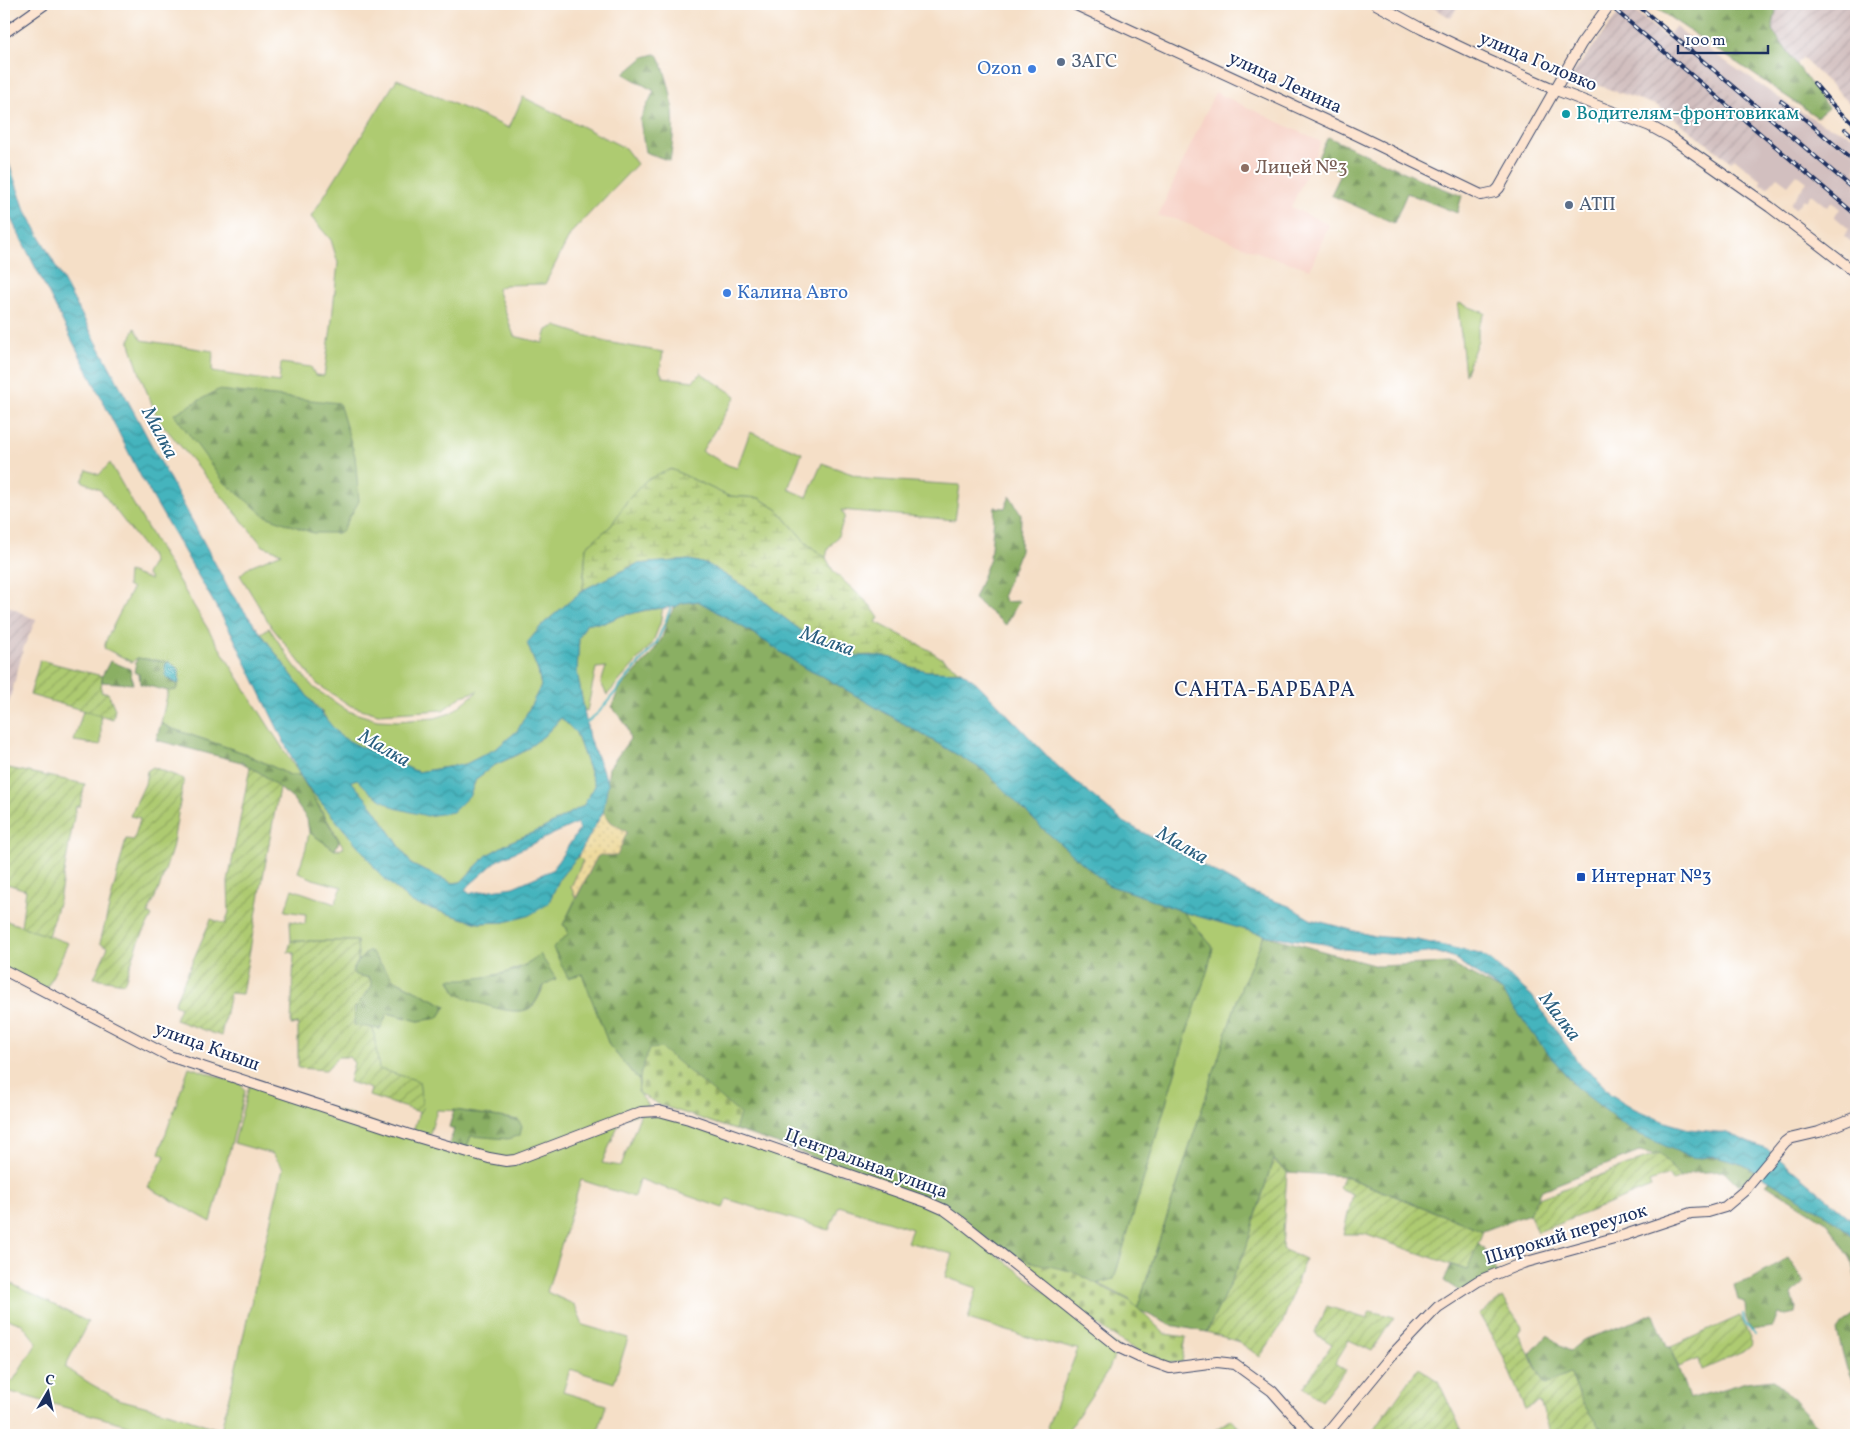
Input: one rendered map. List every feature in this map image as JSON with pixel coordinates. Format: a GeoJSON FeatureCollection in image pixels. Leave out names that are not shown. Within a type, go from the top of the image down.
{"type":"FeatureCollection","features":[{"type":"Feature","properties":{"kind":"street"},"geometry":{"type":"LineString","coordinates":[[4,33],[46,4]]}},
{"type":"Feature","properties":{"kind":"street","name":"улица Ленина"},"geometry":{"type":"LineString","coordinates":[[1074,4],[1481,195],[1494,192],[1499,188],[1556,90]]}},
{"type":"Feature","properties":{"kind":"street","name":"улица Головко"},"geometry":{"type":"LineString","coordinates":[[1376,4],[1422,29],[1556,90],[1650,126],[1670,137],[1770,207],[1856,273]]}},
{"type":"Feature","properties":{"kind":"street"},"geometry":{"type":"LineString","coordinates":[[1556,90],[1582,44],[1610,4]]}},
{"type":"Feature","properties":{"kind":"street","name":"улица Кныш"},"geometry":{"type":"LineString","coordinates":[[4,970],[170,1056],[407,1134]]}},
{"type":"Feature","properties":{"kind":"street","name":"Центральная улица"},"geometry":{"type":"LineString","coordinates":[[407,1134],[489,1158],[506,1161],[515,1160],[641,1112],[659,1111],[688,1119],[936,1206],[960,1221],[1118,1346],[1139,1357],[1170,1368],[1217,1362],[1235,1364],[1267,1386],[1311,1435]]}},
{"type":"Feature","properties":{"kind":"street","name":"Широкий переулок"},"geometry":{"type":"LineString","coordinates":[[1326,1435],[1392,1355],[1431,1314],[1478,1281],[1523,1263],[1625,1235],[1691,1213],[1708,1212],[1725,1207],[1736,1198],[1789,1139],[1819,1132],[1856,1117]]}},
{"type":"Feature","properties":{"kind":"shaded area"},"geometry":{"type":"Polygon","coordinates":[[[1427,4],[1459,4],[1451,18],[1427,4]]]}},
{"type":"Feature","properties":{"kind":"shaded area"},"geometry":{"type":"Polygon","coordinates":[[[1769,4],[1856,4],[1856,109],[1802,58],[1796,65],[1772,30],[1776,11],[1769,4]]]}},
{"type":"Feature","properties":{"kind":"shaded area"},"geometry":{"type":"Polygon","coordinates":[[[1630,7],[1764,123],[1731,162],[1658,106],[1571,76],[1619,13],[1630,7]]]}},
{"type":"Feature","properties":{"kind":"shaded area"},"geometry":{"type":"Polygon","coordinates":[[[1675,27],[1791,106],[1821,123],[1856,137],[1856,246],[1844,236],[1849,229],[1834,216],[1840,209],[1832,202],[1827,207],[1811,194],[1806,201],[1803,199],[1795,209],[1790,204],[1807,182],[1797,174],[1788,185],[1777,177],[1768,187],[1760,184],[1761,180],[1734,158],[1764,123],[1666,38],[1675,27]]]}},
{"type":"Feature","properties":{"kind":"shaded area","name":"Лицей №3"},"geometry":{"type":"Polygon","coordinates":[[[1215,92],[1321,142],[1291,207],[1329,225],[1310,269],[1268,256],[1175,219],[1158,216],[1215,92]]]}},
{"type":"Feature","properties":{"kind":"shaded area"},"geometry":{"type":"Polygon","coordinates":[[[4,604],[36,620],[24,646],[6,714],[4,713],[4,604]]]}},
{"type":"Feature","properties":{"kind":"green space"},"geometry":{"type":"Polygon","coordinates":[[[1650,4],[1769,4],[1776,11],[1772,30],[1828,108],[1817,117],[1650,4]]]}},
{"type":"Feature","properties":{"kind":"green space"},"geometry":{"type":"Polygon","coordinates":[[[655,54],[659,56],[664,70],[673,108],[674,120],[670,161],[645,152],[640,120],[654,91],[624,74],[644,57],[655,54]]]}},
{"type":"Feature","properties":{"kind":"green space"},"geometry":{"type":"Polygon","coordinates":[[[397,79],[509,128],[523,97],[625,148],[637,164],[571,233],[545,284],[505,285],[497,289],[514,336],[543,343],[547,330],[556,326],[606,342],[663,352],[660,371],[663,377],[693,381],[701,373],[736,396],[702,451],[737,468],[750,432],[802,453],[788,489],[807,497],[822,463],[866,479],[960,485],[955,520],[841,510],[845,516],[838,536],[828,549],[826,558],[807,544],[778,510],[759,498],[728,496],[671,469],[627,501],[611,526],[586,547],[583,590],[542,625],[527,643],[538,671],[541,686],[518,730],[497,748],[466,764],[418,772],[340,736],[308,697],[261,633],[269,628],[294,665],[314,688],[348,711],[377,720],[398,721],[435,718],[451,713],[478,691],[462,696],[443,710],[378,714],[351,706],[317,684],[271,626],[240,575],[250,566],[282,553],[263,546],[158,419],[129,341],[135,328],[142,340],[213,351],[212,372],[279,382],[281,363],[311,367],[315,375],[324,376],[338,263],[331,240],[311,217],[397,79]]]}},
{"type":"Feature","properties":{"kind":"green space"},"geometry":{"type":"Polygon","coordinates":[[[1328,137],[1462,196],[1457,213],[1407,193],[1394,223],[1331,195],[1342,172],[1317,159],[1328,137]]]}},
{"type":"Feature","properties":{"kind":"green space"},"geometry":{"type":"Polygon","coordinates":[[[1459,303],[1485,313],[1478,327],[1478,340],[1465,375],[1458,308],[1459,303]]]}},
{"type":"Feature","properties":{"kind":"green space"},"geometry":{"type":"Polygon","coordinates":[[[218,390],[339,403],[355,456],[359,501],[341,533],[313,533],[265,516],[224,482],[174,414],[218,390]]]}},
{"type":"Feature","properties":{"kind":"green space"},"geometry":{"type":"Polygon","coordinates":[[[110,463],[203,620],[300,775],[290,775],[244,753],[170,728],[161,723],[168,691],[176,690],[179,676],[178,669],[171,662],[137,658],[132,662],[104,648],[107,638],[132,589],[127,586],[128,572],[151,580],[146,574],[153,562],[150,555],[100,490],[82,481],[87,470],[99,475],[110,463]]]}},
{"type":"Feature","properties":{"kind":"green space"},"geometry":{"type":"Polygon","coordinates":[[[671,469],[728,496],[759,498],[778,510],[807,544],[826,558],[834,572],[870,605],[879,618],[876,622],[931,651],[962,672],[927,671],[911,667],[892,658],[871,655],[851,656],[815,641],[753,592],[709,565],[690,560],[637,564],[583,590],[586,547],[611,526],[627,501],[646,480],[671,469]]]}},
{"type":"Feature","properties":{"kind":"green space"},"geometry":{"type":"Polygon","coordinates":[[[1010,496],[1021,514],[1020,551],[1003,595],[1005,602],[1019,601],[1006,625],[974,599],[990,558],[995,507],[1005,508],[1010,496]]]}},
{"type":"Feature","properties":{"kind":"green space"},"geometry":{"type":"Polygon","coordinates":[[[698,601],[751,632],[806,669],[824,677],[985,771],[1041,827],[1108,885],[1183,912],[1213,947],[1114,1279],[1084,1287],[1032,1267],[992,1243],[938,1201],[854,1174],[784,1146],[711,1122],[660,1101],[639,1081],[609,1045],[582,974],[568,978],[553,948],[568,934],[567,928],[563,925],[597,857],[600,855],[611,822],[603,812],[609,768],[630,739],[627,726],[612,707],[618,691],[651,655],[662,638],[668,618],[675,607],[682,603],[698,601]]]}},
{"type":"Feature","properties":{"kind":"green space"},"geometry":{"type":"Polygon","coordinates":[[[663,607],[660,624],[652,644],[607,695],[601,683],[606,667],[596,668],[587,711],[584,710],[577,671],[579,638],[587,623],[604,623],[623,615],[663,607]]]}},
{"type":"Feature","properties":{"kind":"green space"},"geometry":{"type":"Polygon","coordinates":[[[137,658],[168,662],[166,667],[172,682],[179,683],[176,690],[168,691],[140,684],[139,674],[134,672],[137,658]]]}},
{"type":"Feature","properties":{"kind":"green space"},"geometry":{"type":"Polygon","coordinates":[[[40,660],[102,676],[101,692],[108,693],[115,709],[113,719],[30,695],[40,660]]]}},
{"type":"Feature","properties":{"kind":"green space"},"geometry":{"type":"Polygon","coordinates":[[[110,661],[130,669],[133,684],[102,682],[102,676],[110,661]]]}},
{"type":"Feature","properties":{"kind":"green space"},"geometry":{"type":"Polygon","coordinates":[[[83,711],[101,716],[101,745],[74,741],[83,711]]]}},
{"type":"Feature","properties":{"kind":"green space"},"geometry":{"type":"Polygon","coordinates":[[[561,718],[576,733],[595,786],[583,806],[542,829],[512,841],[487,855],[461,882],[452,883],[412,865],[374,808],[351,781],[357,779],[371,793],[470,795],[476,779],[493,766],[523,752],[545,735],[561,718]]]}},
{"type":"Feature","properties":{"kind":"green space"},"geometry":{"type":"Polygon","coordinates":[[[161,723],[170,728],[244,753],[290,775],[300,775],[339,841],[335,850],[309,832],[307,819],[293,799],[262,774],[241,762],[156,740],[161,723]]]}},
{"type":"Feature","properties":{"kind":"green space"},"geometry":{"type":"Polygon","coordinates":[[[4,767],[85,784],[80,806],[76,806],[59,900],[48,936],[21,926],[26,890],[4,883],[4,767]]]}},
{"type":"Feature","properties":{"kind":"green space"},"geometry":{"type":"Polygon","coordinates":[[[153,767],[184,779],[172,849],[160,886],[148,913],[152,916],[139,941],[124,983],[94,978],[108,947],[100,943],[126,839],[134,840],[140,818],[130,816],[145,784],[147,771],[153,767]]]}},
{"type":"Feature","properties":{"kind":"green space"},"geometry":{"type":"Polygon","coordinates":[[[250,767],[279,788],[242,994],[230,993],[221,1036],[175,1020],[180,1007],[174,1004],[211,919],[225,924],[229,912],[228,882],[250,767]]]}},
{"type":"Feature","properties":{"kind":"green space"},"geometry":{"type":"Polygon","coordinates":[[[307,786],[381,876],[412,903],[478,923],[505,922],[548,904],[560,878],[578,856],[583,860],[571,887],[576,898],[563,925],[567,928],[609,1045],[639,1081],[638,1093],[647,1103],[650,1110],[927,1202],[1118,1347],[1108,1371],[1065,1435],[1060,1435],[1047,1427],[1078,1349],[1054,1345],[968,1319],[977,1288],[945,1277],[952,1254],[907,1242],[912,1229],[839,1206],[829,1230],[727,1199],[723,1208],[639,1179],[634,1197],[581,1180],[547,1292],[575,1305],[583,1325],[628,1338],[614,1383],[570,1369],[563,1392],[606,1405],[597,1435],[162,1435],[4,1390],[4,1378],[13,1381],[37,1343],[22,1324],[4,1318],[4,1280],[88,1322],[65,1367],[118,1399],[171,1413],[221,1430],[283,1168],[273,1154],[234,1143],[250,1082],[412,1135],[419,1112],[423,1109],[378,1069],[373,1028],[380,1029],[387,1013],[419,1021],[438,1018],[446,1006],[393,979],[369,950],[358,961],[357,941],[291,941],[290,921],[305,924],[306,914],[285,911],[292,889],[335,904],[342,887],[313,879],[298,872],[309,832],[335,850],[344,848],[307,786]],[[534,961],[508,972],[472,980],[450,980],[457,994],[464,997],[495,1008],[517,1011],[526,1010],[533,1006],[545,985],[534,961]],[[437,1110],[428,1140],[465,1151],[471,1136],[518,1120],[462,1111],[437,1110]],[[641,1113],[621,1119],[602,1163],[621,1166],[641,1113]]]}},
{"type":"Feature","properties":{"kind":"green space"},"geometry":{"type":"Polygon","coordinates":[[[1183,912],[1264,935],[1241,988],[1137,1309],[1130,1300],[1098,1283],[1114,1279],[1187,1032],[1208,969],[1213,947],[1183,912]]]}},
{"type":"Feature","properties":{"kind":"green space"},"geometry":{"type":"Polygon","coordinates":[[[4,920],[68,943],[45,992],[4,970],[4,920]]]}},
{"type":"Feature","properties":{"kind":"green space"},"geometry":{"type":"Polygon","coordinates":[[[1264,935],[1377,966],[1449,963],[1503,992],[1539,1042],[1576,1087],[1701,1158],[1715,1157],[1729,1160],[1755,1171],[1739,1186],[1724,1171],[1691,1173],[1680,1178],[1660,1153],[1654,1155],[1639,1152],[1542,1190],[1529,1214],[1483,1231],[1344,1176],[1287,1172],[1273,1159],[1245,1252],[1207,1332],[1170,1325],[1137,1309],[1241,988],[1264,935]]]}},
{"type":"Feature","properties":{"kind":"green space"},"geometry":{"type":"Polygon","coordinates":[[[291,941],[357,941],[358,961],[352,971],[355,975],[370,978],[372,986],[355,1008],[354,1025],[373,1028],[379,1069],[419,1081],[423,1109],[419,1112],[369,1096],[371,1089],[349,1082],[354,1063],[349,1057],[338,1057],[326,1070],[298,1068],[298,1024],[291,1025],[294,953],[288,952],[291,941]]]}},
{"type":"Feature","properties":{"kind":"green space"},"geometry":{"type":"Polygon","coordinates":[[[369,950],[393,979],[446,1006],[438,1018],[418,1021],[388,1013],[380,1029],[354,1026],[355,1008],[372,986],[370,978],[355,975],[352,971],[369,950]]]}},
{"type":"Feature","properties":{"kind":"green space"},"geometry":{"type":"Polygon","coordinates":[[[540,954],[556,979],[544,986],[533,1005],[524,1010],[515,1011],[494,1008],[464,997],[457,994],[450,979],[498,975],[522,967],[540,954]]]}},
{"type":"Feature","properties":{"kind":"green space"},"geometry":{"type":"Polygon","coordinates":[[[661,1048],[740,1114],[735,1130],[660,1105],[638,1093],[641,1072],[649,1049],[661,1048]]]}},
{"type":"Feature","properties":{"kind":"green space"},"geometry":{"type":"Polygon","coordinates":[[[189,1067],[241,1084],[245,1091],[211,1222],[148,1187],[165,1156],[159,1153],[189,1067]]]}},
{"type":"Feature","properties":{"kind":"green space"},"geometry":{"type":"Polygon","coordinates":[[[454,1110],[518,1120],[522,1126],[520,1135],[508,1139],[471,1136],[465,1151],[449,1146],[454,1129],[449,1127],[454,1110]]]}},
{"type":"Feature","properties":{"kind":"green space"},"geometry":{"type":"Polygon","coordinates":[[[1660,1153],[1680,1178],[1673,1181],[1669,1175],[1649,1182],[1651,1187],[1538,1232],[1529,1214],[1536,1199],[1660,1153]]]}},
{"type":"Feature","properties":{"kind":"green space"},"geometry":{"type":"Polygon","coordinates":[[[1273,1160],[1287,1172],[1282,1249],[1305,1259],[1282,1324],[1260,1357],[1239,1342],[1207,1332],[1245,1252],[1273,1160]]]}},
{"type":"Feature","properties":{"kind":"green space"},"geometry":{"type":"Polygon","coordinates":[[[1343,1176],[1483,1231],[1467,1270],[1364,1234],[1343,1234],[1353,1194],[1339,1188],[1343,1176]]]}},
{"type":"Feature","properties":{"kind":"green space"},"geometry":{"type":"Polygon","coordinates":[[[1770,1180],[1827,1214],[1856,1241],[1856,1281],[1851,1259],[1828,1223],[1766,1184],[1770,1180]]]}},
{"type":"Feature","properties":{"kind":"green space"},"geometry":{"type":"Polygon","coordinates":[[[1478,1243],[1484,1248],[1497,1274],[1461,1292],[1444,1281],[1451,1265],[1467,1270],[1478,1243]]]}},
{"type":"Feature","properties":{"kind":"green space"},"geometry":{"type":"Polygon","coordinates":[[[1015,1258],[1074,1272],[1130,1301],[1165,1334],[1186,1337],[1182,1362],[1169,1363],[1147,1357],[1113,1336],[1070,1304],[1015,1258]]]}},
{"type":"Feature","properties":{"kind":"green space"},"geometry":{"type":"Polygon","coordinates":[[[1788,1258],[1804,1282],[1792,1295],[1796,1308],[1795,1313],[1778,1314],[1773,1327],[1751,1330],[1746,1318],[1745,1302],[1738,1300],[1734,1285],[1751,1279],[1788,1258]]]}},
{"type":"Feature","properties":{"kind":"green space"},"geometry":{"type":"Polygon","coordinates":[[[1502,1298],[1522,1327],[1518,1333],[1545,1385],[1570,1373],[1583,1404],[1605,1435],[1551,1435],[1540,1402],[1525,1409],[1502,1354],[1479,1314],[1502,1298]]]}},
{"type":"Feature","properties":{"kind":"green space"},"geometry":{"type":"Polygon","coordinates":[[[1327,1306],[1367,1319],[1370,1311],[1394,1317],[1372,1351],[1349,1340],[1335,1363],[1345,1370],[1321,1401],[1304,1387],[1332,1344],[1315,1332],[1327,1306]]]}},
{"type":"Feature","properties":{"kind":"green space"},"geometry":{"type":"Polygon","coordinates":[[[1654,1314],[1667,1347],[1671,1347],[1689,1399],[1746,1382],[1774,1379],[1826,1435],[1605,1435],[1583,1404],[1570,1373],[1545,1385],[1530,1354],[1548,1334],[1560,1346],[1570,1351],[1583,1340],[1654,1314]]]}},
{"type":"Feature","properties":{"kind":"green space"},"geometry":{"type":"Polygon","coordinates":[[[1856,1314],[1856,1389],[1846,1366],[1837,1331],[1842,1324],[1856,1314]]]}},
{"type":"Feature","properties":{"kind":"green space"},"geometry":{"type":"Polygon","coordinates":[[[1740,1316],[1753,1344],[1745,1351],[1702,1370],[1699,1359],[1679,1367],[1671,1347],[1740,1316]]]}},
{"type":"Feature","properties":{"kind":"green space"},"geometry":{"type":"Polygon","coordinates":[[[1418,1368],[1438,1381],[1464,1435],[1370,1435],[1418,1368]]]}},
{"type":"Feature","properties":{"kind":"green space"},"geometry":{"type":"Polygon","coordinates":[[[1231,1419],[1246,1435],[1207,1435],[1209,1434],[1231,1419]]]}},
{"type":"Feature","properties":{"kind":"sand"},"geometry":{"type":"Polygon","coordinates":[[[603,812],[611,822],[627,832],[617,856],[600,855],[597,857],[576,898],[571,887],[583,861],[578,856],[603,812]]]}},
{"type":"Feature","properties":{"kind":"water"},"geometry":{"type":"Polygon","coordinates":[[[4,149],[24,207],[231,593],[308,697],[340,736],[418,772],[466,764],[497,748],[518,730],[541,686],[538,671],[527,643],[542,625],[583,590],[637,564],[690,560],[709,565],[753,592],[815,641],[851,656],[880,656],[892,658],[911,667],[927,671],[962,672],[977,683],[1053,762],[1122,821],[1253,893],[1289,906],[1310,919],[1374,936],[1418,940],[1480,954],[1490,960],[1532,996],[1581,1066],[1598,1079],[1610,1094],[1635,1109],[1665,1122],[1689,1129],[1727,1133],[1770,1151],[1856,1223],[1856,1241],[1849,1232],[1824,1213],[1742,1164],[1712,1156],[1690,1157],[1632,1131],[1576,1087],[1539,1042],[1503,992],[1452,957],[1435,952],[1409,955],[1343,949],[1324,944],[1264,935],[1183,912],[1108,885],[1041,827],[985,771],[824,677],[806,669],[751,632],[698,601],[682,603],[675,607],[645,610],[623,615],[604,623],[587,623],[579,638],[577,671],[589,738],[608,783],[603,812],[578,856],[560,878],[548,904],[528,916],[505,922],[478,923],[412,903],[381,876],[300,775],[232,634],[141,477],[4,205],[4,149]],[[561,718],[545,735],[523,752],[493,766],[476,779],[470,795],[453,812],[427,816],[395,808],[371,793],[357,779],[351,781],[374,808],[412,865],[452,883],[461,882],[487,855],[512,841],[542,829],[583,806],[595,786],[576,733],[561,718]],[[577,823],[498,860],[465,889],[470,893],[513,887],[552,870],[579,830],[577,823]]]}},
{"type":"Feature","properties":{"kind":"water"},"geometry":{"type":"Polygon","coordinates":[[[168,662],[178,669],[178,684],[166,677],[165,665],[168,662]]]}},
{"type":"Feature","properties":{"kind":"waterway"},"geometry":{"type":"LineString","coordinates":[[586,723],[599,712],[657,642],[672,605]]}},
{"type":"Feature","properties":{"kind":"waterway"},"geometry":{"type":"LineString","coordinates":[[1743,1314],[1745,1323],[1755,1334]]}},
{"type":"Feature","properties":{"kind":"railway"},"geometry":{"type":"LineString","coordinates":[[1608,4],[1856,215]]}},
{"type":"Feature","properties":{"kind":"railway"},"geometry":{"type":"LineString","coordinates":[[1636,4],[1856,191]]}},
{"type":"Feature","properties":{"kind":"railway"},"geometry":{"type":"LineString","coordinates":[[1814,83],[1833,105],[1856,126]]}},
{"type":"Feature","properties":{"kind":"railway"},"geometry":{"type":"LineString","coordinates":[[1781,101],[1856,163]]}},
{"type":"Feature","properties":{"kind":"railway"},"geometry":{"type":"LineString","coordinates":[[1845,129],[1856,139]]}},
{"type":"Feature","properties":{"kind":"place","name":"ЗАГС"},"geometry":{"type":"Point","coordinates":[1061,62]}},
{"type":"Feature","properties":{"kind":"place","name":"Ozon"},"geometry":{"type":"Point","coordinates":[1032,69]}},
{"type":"Feature","properties":{"kind":"place","name":"Водителям-фронтовикам"},"geometry":{"type":"Point","coordinates":[1566,114]}},
{"type":"Feature","properties":{"kind":"place","name":"Лицей №3"},"geometry":{"type":"Point","coordinates":[1245,168]}},
{"type":"Feature","properties":{"kind":"place","name":"АТП"},"geometry":{"type":"Point","coordinates":[1569,205]}},
{"type":"Feature","properties":{"kind":"place","name":"Калина Авто"},"geometry":{"type":"Point","coordinates":[727,293]}},
{"type":"Feature","properties":{"kind":"place","name":"Интернат №3"},"geometry":{"type":"Point","coordinates":[1581,877]}},
{"type":"Feature","properties":{"kind":"district","name":"САНТА-БАРБАРА"},"geometry":{"type":"Point","coordinates":[1265,690]}},
{"type":"Feature","properties":{"kind":"water label","name":"Малка"},"geometry":{"type":"Point","coordinates":[159,433]}},
{"type":"Feature","properties":{"kind":"water label","name":"Малка"},"geometry":{"type":"Point","coordinates":[827,642]}},
{"type":"Feature","properties":{"kind":"water label","name":"Малка"},"geometry":{"type":"Point","coordinates":[384,749]}},
{"type":"Feature","properties":{"kind":"water label","name":"Малка"},"geometry":{"type":"Point","coordinates":[1182,846]}},
{"type":"Feature","properties":{"kind":"water label","name":"Малка"},"geometry":{"type":"Point","coordinates":[1559,1017]}}]}
